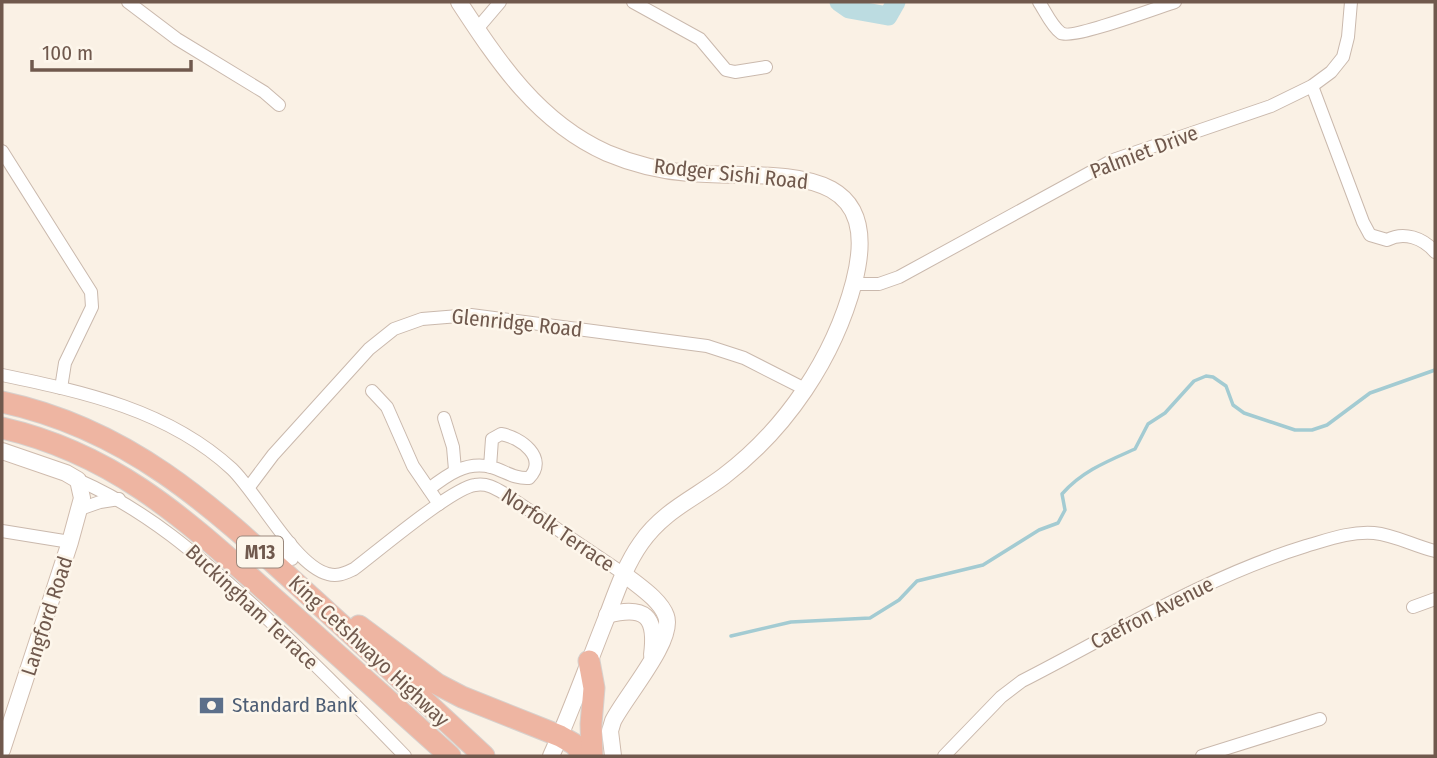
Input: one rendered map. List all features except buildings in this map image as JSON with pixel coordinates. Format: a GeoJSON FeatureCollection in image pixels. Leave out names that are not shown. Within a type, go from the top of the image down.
{"type":"FeatureCollection","features":[{"type":"Feature","properties":{"kind":"highway","name":"King Cetshwayo Highway"},"geometry":{"type":"LineString","coordinates":[[2,402],[64,419],[137,454],[195,494],[291,569],[484,756]]}},
{"type":"Feature","properties":{"kind":"highway","name":"King Cetshwayo Highway"},"geometry":{"type":"LineString","coordinates":[[2,428],[57,444],[101,463],[163,502],[206,537],[281,618],[450,756]]}},
{"type":"Feature","properties":{"kind":"highway"},"geometry":{"type":"LineString","coordinates":[[291,569],[437,684],[462,697],[560,736],[575,744],[585,756]]}},
{"type":"Feature","properties":{"kind":"highway"},"geometry":{"type":"LineString","coordinates":[[281,618],[433,756]]}},
{"type":"Feature","properties":{"kind":"highway"},"geometry":{"type":"LineString","coordinates":[[589,661],[594,688],[592,756]]}},
{"type":"Feature","properties":{"kind":"main road","name":"Rodger Sishi Road"},"geometry":{"type":"LineString","coordinates":[[460,2],[516,84],[569,132],[608,153],[661,170],[812,180],[833,191],[850,206],[860,231],[861,246],[854,284],[837,329],[806,389],[782,421],[752,453],[722,478],[675,507],[642,542],[624,574],[551,756]]}},
{"type":"Feature","properties":{"kind":"main road"},"geometry":{"type":"LineString","coordinates":[[2,451],[78,480]]}},
{"type":"Feature","properties":{"kind":"main road","name":"Langford Road"},"geometry":{"type":"LineString","coordinates":[[2,750],[8,711],[80,509],[82,493],[78,480]]}},
{"type":"Feature","properties":{"kind":"main road"},"geometry":{"type":"LineString","coordinates":[[612,756],[610,731],[613,721],[666,634],[667,618],[655,601],[624,574]]}},
{"type":"Feature","properties":{"kind":"main road"},"geometry":{"type":"LineString","coordinates":[[607,615],[629,610],[648,618],[654,636],[652,659]]}},
{"type":"Feature","properties":{"kind":"street"},"geometry":{"type":"LineString","coordinates":[[128,2],[177,39],[264,92],[279,105]]}},
{"type":"Feature","properties":{"kind":"street"},"geometry":{"type":"LineString","coordinates":[[477,29],[500,2]]}},
{"type":"Feature","properties":{"kind":"street"},"geometry":{"type":"LineString","coordinates":[[633,2],[700,39],[726,70],[735,72],[765,68]]}},
{"type":"Feature","properties":{"kind":"street"},"geometry":{"type":"LineString","coordinates":[[1039,2],[1060,32],[1066,35],[1175,2]]}},
{"type":"Feature","properties":{"kind":"street","name":"Palmiet Drive"},"geometry":{"type":"LineString","coordinates":[[854,284],[879,284],[899,277],[1113,160],[1271,106],[1312,86],[1331,72],[1343,57],[1351,2]]}},
{"type":"Feature","properties":{"kind":"street"},"geometry":{"type":"LineString","coordinates":[[1312,86],[1370,236],[1387,240],[1392,237],[1414,237],[1435,252]]}},
{"type":"Feature","properties":{"kind":"street"},"geometry":{"type":"LineString","coordinates":[[2,152],[91,292],[92,307],[65,363],[61,388]]}},
{"type":"Feature","properties":{"kind":"street","name":"Glenridge Road"},"geometry":{"type":"LineString","coordinates":[[249,487],[273,455],[369,349],[394,329],[422,318],[471,314],[707,346],[744,358],[806,389]]}},
{"type":"Feature","properties":{"kind":"street","name":"Norfolk Terrace"},"geometry":{"type":"LineString","coordinates":[[2,375],[116,403],[160,420],[229,467],[249,487],[290,543],[319,570],[331,575],[340,575],[354,569],[463,488],[486,484],[624,574]]}},
{"type":"Feature","properties":{"kind":"street"},"geometry":{"type":"LineString","coordinates":[[372,391],[387,407],[413,466],[439,504]]}},
{"type":"Feature","properties":{"kind":"street"},"geometry":{"type":"LineString","coordinates":[[444,418],[453,447],[455,470]]}},
{"type":"Feature","properties":{"kind":"street"},"geometry":{"type":"LineString","coordinates":[[429,489],[455,470],[490,467]]}},
{"type":"Feature","properties":{"kind":"street","name":"Buckingham Terrace"},"geometry":{"type":"LineString","coordinates":[[78,480],[119,499],[180,540],[281,618],[343,692],[405,756]]}},
{"type":"Feature","properties":{"kind":"street"},"geometry":{"type":"LineString","coordinates":[[80,509],[119,499]]}},
{"type":"Feature","properties":{"kind":"street"},"geometry":{"type":"LineString","coordinates":[[2,531],[70,542]]}},
{"type":"Feature","properties":{"kind":"street","name":"Caefron Avenue"},"geometry":{"type":"LineString","coordinates":[[944,756],[1001,697],[1022,681],[1184,595],[1251,565],[1326,540],[1363,533],[1392,536],[1435,551]]}},
{"type":"Feature","properties":{"kind":"street"},"geometry":{"type":"LineString","coordinates":[[290,543],[286,553],[291,569]]}},
{"type":"Feature","properties":{"kind":"street"},"geometry":{"type":"LineString","coordinates":[[1413,607],[1435,599]]}},
{"type":"Feature","properties":{"kind":"street"},"geometry":{"type":"LineString","coordinates":[[1202,756],[1320,719]]}},
{"type":"Feature","properties":{"kind":"waterway"},"geometry":{"type":"LineString","coordinates":[[839,2],[849,9],[888,16],[896,2]]}},
{"type":"Feature","properties":{"kind":"waterway"},"geometry":{"type":"LineString","coordinates":[[731,636],[791,622],[870,618],[899,600],[917,581],[983,565],[1039,530],[1058,523],[1065,510],[1062,494],[1070,486],[1096,467],[1135,449],[1148,424],[1165,413],[1194,381],[1206,376],[1213,377],[1226,386],[1233,405],[1244,413],[1295,430],[1312,430],[1327,425],[1370,393],[1435,370]]}},
{"type":"Feature","properties":{"kind":"place","name":"Standard Bank"},"geometry":{"type":"Point","coordinates":[212,705]}}]}
